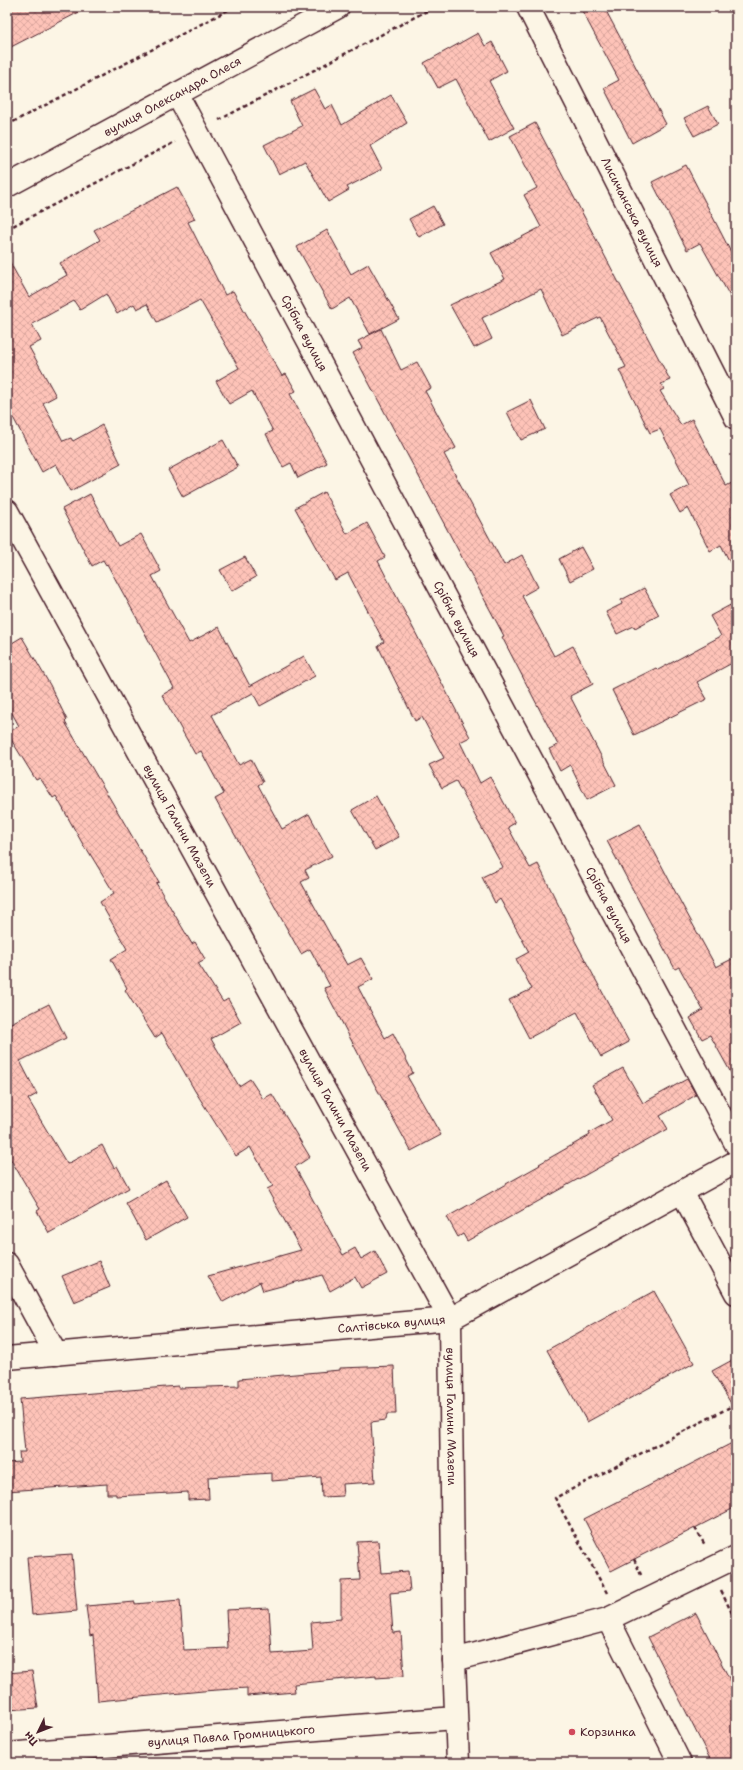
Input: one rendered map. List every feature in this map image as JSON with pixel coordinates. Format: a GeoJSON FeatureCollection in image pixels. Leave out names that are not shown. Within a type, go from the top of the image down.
{"type":"FeatureCollection","features":[{"type":"Feature","properties":{"kind":"street","name":"вулиця Олександра Олеся"},"geometry":{"type":"LineString","coordinates":[[7,186],[338,7]]}},
{"type":"Feature","properties":{"kind":"street","name":"Лисичанська вулиця"},"geometry":{"type":"LineString","coordinates":[[528,7],[736,418]]}},
{"type":"Feature","properties":{"kind":"street","name":"Срібна вулиця"},"geometry":{"type":"LineString","coordinates":[[177,94],[736,1144]]}},
{"type":"Feature","properties":{"kind":"street","name":"вулиця Галини Мазепи"},"geometry":{"type":"LineString","coordinates":[[7,511],[450,1319],[455,1718],[458,1763]]}},
{"type":"Feature","properties":{"kind":"street","name":"Салтівська вулиця"},"geometry":{"type":"LineString","coordinates":[[7,1358],[450,1319],[736,1162]]}},
{"type":"Feature","properties":{"kind":"street"},"geometry":{"type":"LineString","coordinates":[[682,1192],[736,1293]]}},
{"type":"Feature","properties":{"kind":"street"},"geometry":{"type":"LineString","coordinates":[[7,1264],[56,1354]]}},
{"type":"Feature","properties":{"kind":"street"},"geometry":{"type":"LineString","coordinates":[[454,1660],[608,1619],[736,1557]]}},
{"type":"Feature","properties":{"kind":"street"},"geometry":{"type":"LineString","coordinates":[[608,1619],[680,1763]]}},
{"type":"Feature","properties":{"kind":"street","name":"вулиця Павла Громницького"},"geometry":{"type":"LineString","coordinates":[[7,1754],[455,1718]]}},
{"type":"Feature","properties":{"kind":"path"},"geometry":{"type":"LineString","coordinates":[[7,125],[234,7]]}},
{"type":"Feature","properties":{"kind":"path"},"geometry":{"type":"LineString","coordinates":[[7,229],[434,7]]}},
{"type":"Feature","properties":{"kind":"path"},"geometry":{"type":"LineString","coordinates":[[607,1594],[555,1498],[736,1404]]}},
{"type":"Feature","properties":{"kind":"path"},"geometry":{"type":"LineString","coordinates":[[695,1528],[709,1551]]}},
{"type":"Feature","properties":{"kind":"path"},"geometry":{"type":"LineString","coordinates":[[634,1559],[643,1579]]}},
{"type":"Feature","properties":{"kind":"building"},"geometry":{"type":"Polygon","coordinates":[[[7,7],[89,7],[7,49],[7,7]]]}},
{"type":"Feature","properties":{"kind":"building"},"geometry":{"type":"Polygon","coordinates":[[[580,7],[604,7],[666,124],[632,143],[604,88],[619,80],[580,7]]]}},
{"type":"Feature","properties":{"kind":"building"},"geometry":{"type":"Polygon","coordinates":[[[478,33],[485,46],[492,42],[507,71],[489,81],[514,128],[489,142],[456,79],[438,88],[424,63],[478,33]]]}},
{"type":"Feature","properties":{"kind":"building"},"geometry":{"type":"Polygon","coordinates":[[[314,89],[325,109],[332,105],[342,125],[391,95],[407,123],[370,146],[382,169],[347,187],[349,190],[328,202],[305,161],[279,174],[264,145],[302,126],[290,101],[314,89]]]}},
{"type":"Feature","properties":{"kind":"building"},"geometry":{"type":"Polygon","coordinates":[[[708,106],[718,124],[694,136],[684,118],[708,106]]]}},
{"type":"Feature","properties":{"kind":"building"},"geometry":{"type":"Polygon","coordinates":[[[535,123],[670,380],[661,384],[664,389],[660,391],[681,425],[692,419],[726,486],[736,481],[736,574],[721,545],[710,551],[688,508],[680,513],[670,495],[689,485],[660,429],[650,433],[619,370],[626,367],[600,317],[562,335],[541,289],[482,318],[492,339],[474,348],[450,305],[505,279],[491,253],[541,227],[524,195],[537,188],[510,136],[535,123]]]}},
{"type":"Feature","properties":{"kind":"building"},"geometry":{"type":"Polygon","coordinates":[[[686,165],[736,262],[736,307],[700,243],[687,250],[652,182],[686,165]]]}},
{"type":"Feature","properties":{"kind":"building"},"geometry":{"type":"Polygon","coordinates":[[[177,187],[195,219],[188,222],[225,295],[233,291],[282,376],[286,374],[296,391],[290,394],[327,463],[298,478],[291,463],[283,467],[266,434],[273,431],[252,391],[229,404],[216,381],[239,368],[200,300],[157,322],[147,304],[137,309],[134,304],[117,314],[106,294],[80,310],[74,301],[32,324],[41,341],[29,347],[56,396],[43,403],[63,441],[71,438],[73,441],[102,425],[121,464],[71,491],[56,464],[42,472],[7,406],[7,257],[29,297],[67,275],[60,263],[100,240],[94,230],[177,187]]]}},
{"type":"Feature","properties":{"kind":"building"},"geometry":{"type":"Polygon","coordinates":[[[433,206],[443,224],[419,237],[409,219],[433,206]]]}},
{"type":"Feature","properties":{"kind":"building"},"geometry":{"type":"Polygon","coordinates":[[[327,230],[351,274],[368,264],[399,319],[370,334],[350,298],[332,309],[297,247],[327,230]]]}},
{"type":"Feature","properties":{"kind":"building"},"geometry":{"type":"Polygon","coordinates":[[[381,329],[401,370],[417,362],[431,388],[425,391],[456,448],[444,454],[504,565],[522,555],[538,587],[522,596],[554,656],[573,646],[593,684],[570,696],[616,785],[587,800],[570,765],[560,771],[549,749],[558,745],[502,637],[504,636],[353,353],[362,348],[358,341],[381,329]]]}},
{"type":"Feature","properties":{"kind":"building"},"geometry":{"type":"Polygon","coordinates":[[[531,400],[545,429],[521,440],[507,412],[531,400]]]}},
{"type":"Feature","properties":{"kind":"building"},"geometry":{"type":"Polygon","coordinates":[[[223,440],[238,467],[183,497],[168,470],[223,440]]]}},
{"type":"Feature","properties":{"kind":"building"},"geometry":{"type":"Polygon","coordinates":[[[324,492],[347,534],[367,523],[385,557],[378,561],[470,737],[460,742],[480,783],[490,777],[515,823],[508,827],[530,868],[538,864],[575,938],[574,939],[629,1042],[601,1057],[577,1012],[529,1038],[509,1000],[532,989],[516,959],[529,952],[500,899],[495,903],[482,877],[503,867],[456,781],[442,788],[429,765],[444,758],[422,717],[415,721],[378,646],[384,642],[348,573],[335,580],[295,508],[324,492]]]}},
{"type":"Feature","properties":{"kind":"building"},"geometry":{"type":"Polygon","coordinates":[[[90,494],[118,546],[141,534],[161,571],[152,576],[189,643],[219,627],[250,686],[304,656],[315,676],[260,706],[253,693],[212,715],[239,765],[251,759],[263,782],[258,785],[282,829],[309,814],[332,856],[305,870],[309,878],[301,882],[347,965],[361,958],[373,979],[358,987],[385,1038],[393,1033],[413,1073],[407,1076],[441,1135],[411,1151],[324,988],[330,986],[310,949],[301,954],[215,799],[224,794],[201,751],[195,754],[162,695],[174,688],[140,624],[107,564],[106,565],[103,560],[92,566],[62,509],[90,494]]]}},
{"type":"Feature","properties":{"kind":"building"},"geometry":{"type":"Polygon","coordinates":[[[581,547],[593,569],[570,581],[559,559],[581,547]]]}},
{"type":"Feature","properties":{"kind":"building"},"geometry":{"type":"Polygon","coordinates":[[[245,557],[256,577],[232,591],[220,570],[245,557]]]}},
{"type":"Feature","properties":{"kind":"building"},"geometry":{"type":"Polygon","coordinates":[[[644,588],[659,615],[635,628],[634,626],[617,634],[606,612],[622,604],[621,600],[644,588]]]}},
{"type":"Feature","properties":{"kind":"building"},"geometry":{"type":"Polygon","coordinates":[[[736,602],[736,666],[734,662],[697,682],[707,699],[634,735],[612,690],[656,668],[658,670],[721,636],[710,616],[736,602]]]}},
{"type":"Feature","properties":{"kind":"building"},"geometry":{"type":"Polygon","coordinates":[[[22,637],[50,685],[67,720],[65,722],[159,882],[156,883],[192,944],[195,942],[205,959],[198,963],[223,1002],[228,999],[241,1022],[211,1039],[239,1086],[250,1079],[263,1099],[272,1094],[310,1157],[295,1167],[343,1255],[355,1248],[361,1259],[375,1251],[387,1274],[361,1288],[355,1277],[330,1291],[322,1275],[263,1291],[260,1282],[223,1302],[208,1276],[301,1250],[267,1189],[273,1186],[250,1147],[236,1156],[195,1091],[162,1033],[155,1038],[125,990],[127,988],[111,959],[127,949],[100,902],[114,893],[87,849],[86,850],[56,796],[53,798],[40,778],[36,780],[7,733],[19,726],[7,704],[7,646],[22,637]]]}},
{"type":"Feature","properties":{"kind":"building"},"geometry":{"type":"Polygon","coordinates":[[[376,796],[399,837],[375,850],[352,810],[376,796]]]}},
{"type":"Feature","properties":{"kind":"building"},"geometry":{"type":"Polygon","coordinates":[[[640,824],[716,967],[736,957],[736,1082],[710,1035],[702,1039],[690,1018],[703,1010],[679,967],[675,969],[607,841],[640,824]]]}},
{"type":"Feature","properties":{"kind":"building"},"geometry":{"type":"Polygon","coordinates":[[[49,1004],[66,1038],[20,1061],[37,1094],[28,1099],[67,1164],[102,1145],[114,1168],[117,1166],[129,1188],[49,1233],[37,1211],[40,1209],[7,1153],[7,1025],[49,1004]]]}},
{"type":"Feature","properties":{"kind":"building"},"geometry":{"type":"Polygon","coordinates":[[[623,1068],[643,1103],[687,1079],[696,1095],[660,1116],[668,1129],[467,1241],[463,1234],[458,1237],[447,1217],[540,1165],[539,1164],[590,1135],[589,1133],[612,1120],[592,1085],[623,1068]]]}},
{"type":"Feature","properties":{"kind":"building"},"geometry":{"type":"Polygon","coordinates":[[[166,1180],[187,1217],[146,1240],[126,1203],[166,1180]]]}},
{"type":"Feature","properties":{"kind":"building"},"geometry":{"type":"Polygon","coordinates":[[[99,1261],[110,1287],[74,1302],[62,1276],[99,1261]]]}},
{"type":"Feature","properties":{"kind":"building"},"geometry":{"type":"Polygon","coordinates":[[[654,1291],[694,1363],[587,1422],[547,1350],[654,1291]]]}},
{"type":"Feature","properties":{"kind":"building"},"geometry":{"type":"Polygon","coordinates":[[[736,1358],[736,1412],[712,1371],[736,1358]]]}},
{"type":"Feature","properties":{"kind":"building"},"geometry":{"type":"Polygon","coordinates":[[[394,1366],[396,1414],[387,1414],[386,1420],[371,1422],[375,1482],[342,1484],[343,1496],[322,1497],[321,1477],[272,1481],[272,1473],[208,1477],[209,1499],[188,1500],[188,1492],[116,1496],[116,1494],[107,1494],[107,1484],[7,1491],[7,1463],[20,1462],[19,1452],[25,1452],[20,1399],[178,1386],[178,1388],[239,1386],[239,1379],[340,1370],[340,1368],[394,1366]]]}},
{"type":"Feature","properties":{"kind":"building"},"geometry":{"type":"Polygon","coordinates":[[[736,1441],[736,1507],[611,1571],[584,1519],[736,1441]]]}},
{"type":"Feature","properties":{"kind":"building"},"geometry":{"type":"Polygon","coordinates":[[[378,1541],[381,1573],[408,1571],[410,1591],[390,1593],[393,1633],[401,1632],[404,1676],[376,1678],[376,1676],[294,1684],[295,1692],[247,1696],[247,1688],[98,1701],[93,1635],[90,1636],[86,1606],[180,1600],[184,1650],[228,1648],[226,1610],[269,1608],[272,1654],[313,1651],[311,1622],[341,1619],[341,1581],[360,1580],[357,1542],[378,1541]]]}},
{"type":"Feature","properties":{"kind":"building"},"geometry":{"type":"Polygon","coordinates":[[[72,1554],[77,1611],[32,1615],[27,1557],[72,1554]]]}},
{"type":"Feature","properties":{"kind":"building"},"geometry":{"type":"Polygon","coordinates":[[[696,1613],[736,1692],[736,1763],[712,1763],[648,1637],[696,1613]]]}},
{"type":"Feature","properties":{"kind":"building"},"geometry":{"type":"Polygon","coordinates":[[[32,1671],[38,1708],[7,1710],[7,1673],[32,1671]]]}},
{"type":"Feature","properties":{"kind":"place","name":"Корзинка"},"geometry":{"type":"Point","coordinates":[572,1732]}}]}
